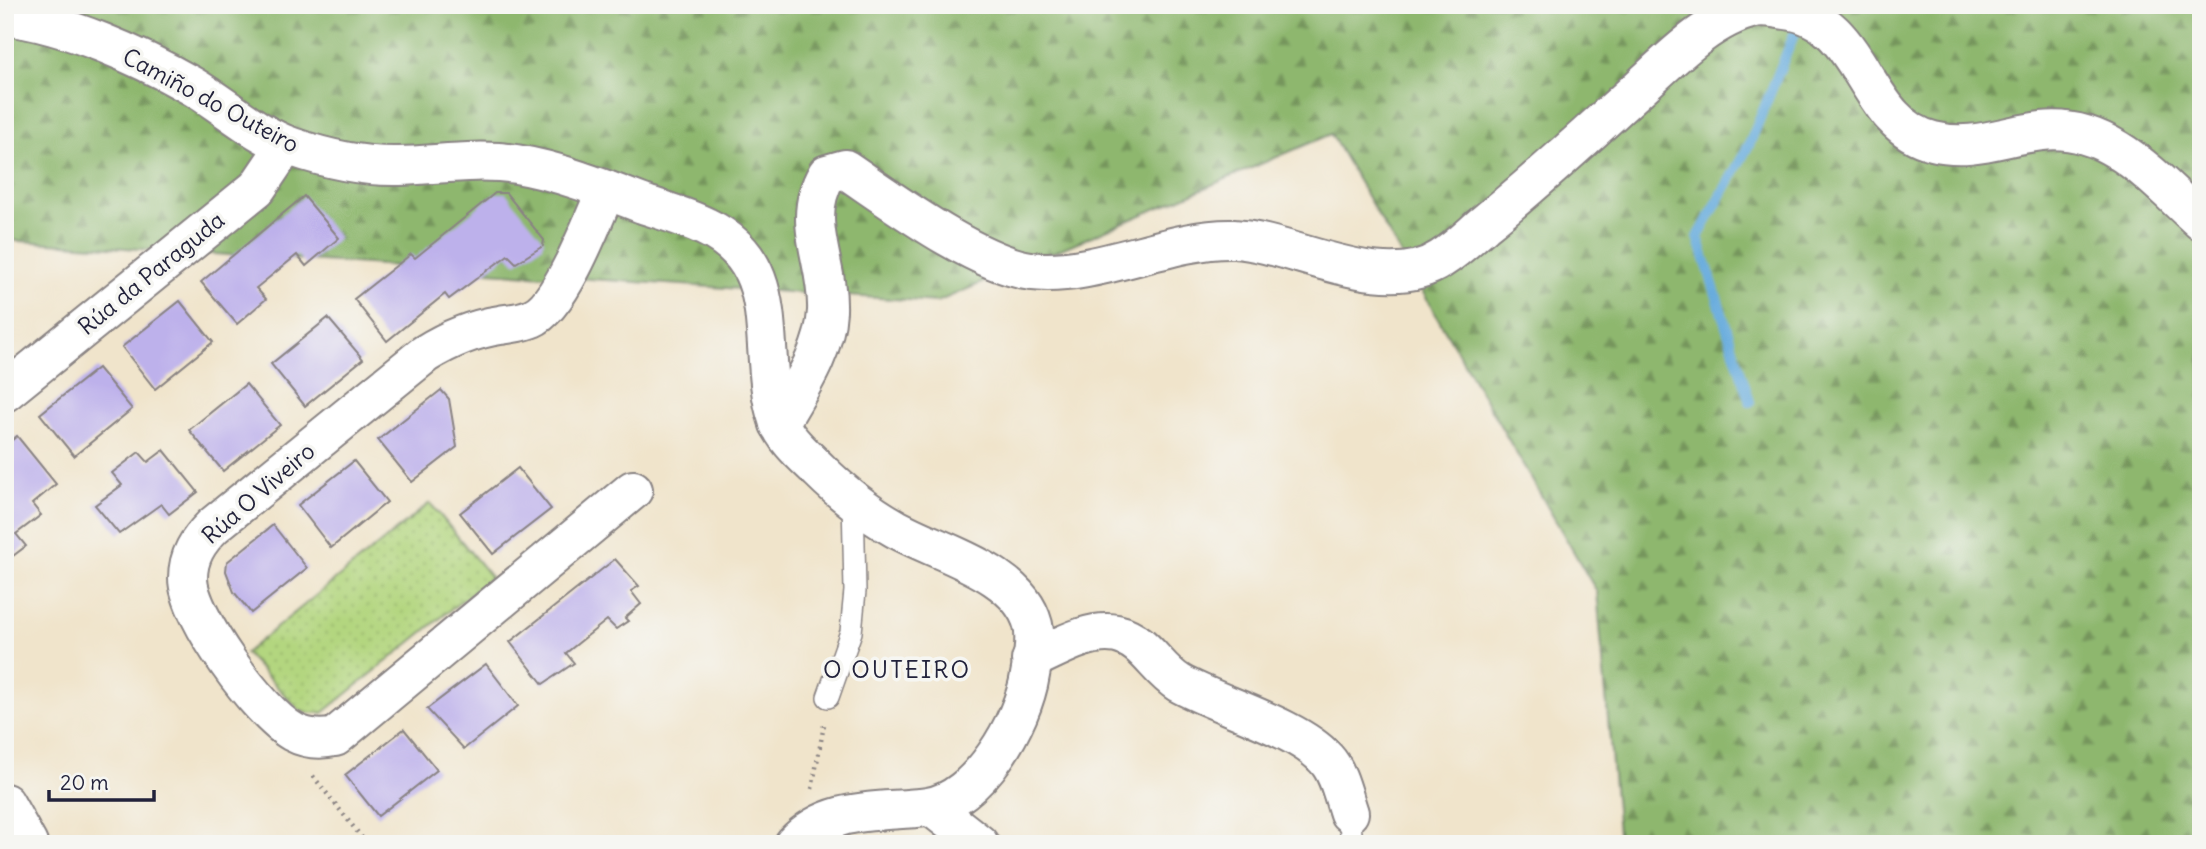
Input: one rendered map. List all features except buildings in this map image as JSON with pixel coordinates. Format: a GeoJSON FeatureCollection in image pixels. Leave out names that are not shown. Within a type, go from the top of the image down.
{"type":"FeatureCollection","features":[{"type":"Feature","properties":{"kind":"street"},"geometry":{"type":"LineString","coordinates":[[779,424],[817,354],[827,312],[824,269],[813,226],[814,202],[827,174],[845,169],[911,214],[992,260],[1031,271],[1061,271],[1197,243],[1234,239],[1340,266],[1374,271],[1411,270],[1438,262],[1506,207],[1687,45],[1727,20],[1757,7],[1803,12],[1833,29],[1899,123],[1929,141],[1966,146],[2045,130],[2087,135],[2131,157],[2201,221]]}},
{"type":"Feature","properties":{"kind":"street","name":"Camiño do Outeiro"},"geometry":{"type":"LineString","coordinates":[[5,16],[39,21],[106,45],[192,86],[248,124],[286,145],[336,161],[394,166],[466,161],[516,164],[606,190],[709,228],[736,248],[758,275],[767,317],[771,393],[779,424],[828,479],[892,527],[974,565],[1003,584],[1021,602],[1034,626],[1031,675],[1017,719],[988,766],[965,789],[932,807],[886,808],[844,814],[799,839]]}},
{"type":"Feature","properties":{"kind":"street","name":"Rúa da Paraguda"},"geometry":{"type":"LineString","coordinates":[[5,392],[257,188],[286,145]]}},
{"type":"Feature","properties":{"kind":"street","name":"Rúa O Viveiro"},"geometry":{"type":"LineString","coordinates":[[312,738],[284,727],[222,657],[193,599],[188,580],[190,561],[198,541],[425,354],[459,335],[518,323],[535,317],[546,309],[571,268],[606,190]]}},
{"type":"Feature","properties":{"kind":"street"},"geometry":{"type":"LineString","coordinates":[[312,738],[335,737],[633,490]]}},
{"type":"Feature","properties":{"kind":"street"},"geometry":{"type":"LineString","coordinates":[[1031,660],[1101,633],[1132,639],[1147,651],[1160,669],[1179,683],[1308,744],[1327,760],[1350,828]]}},
{"type":"Feature","properties":{"kind":"street"},"geometry":{"type":"LineString","coordinates":[[5,803],[28,844]]}},
{"type":"Feature","properties":{"kind":"street"},"geometry":{"type":"LineString","coordinates":[[932,807],[979,844]]}},
{"type":"Feature","properties":{"kind":"lane"},"geometry":{"type":"LineString","coordinates":[[828,696],[851,632],[855,591],[853,498]]}},
{"type":"Feature","properties":{"kind":"path"},"geometry":{"type":"LineString","coordinates":[[799,839],[828,696]]}},
{"type":"Feature","properties":{"kind":"path"},"geometry":{"type":"LineString","coordinates":[[312,738],[303,763],[367,844]]}},
{"type":"Feature","properties":{"kind":"green space"},"geometry":{"type":"Polygon","coordinates":[[[5,5],[2201,5],[2201,844],[1619,844],[1597,592],[1331,134],[937,302],[5,240],[5,5]]]}},
{"type":"Feature","properties":{"kind":"green space"},"geometry":{"type":"Polygon","coordinates":[[[430,503],[491,577],[323,713],[306,713],[299,710],[245,653],[430,503]]]}},
{"type":"Feature","properties":{"kind":"waterway"},"geometry":{"type":"LineString","coordinates":[[1750,402],[1698,237],[1749,145],[1800,20]]}},
{"type":"Feature","properties":{"kind":"district","name":"O OUTEIRO"},"geometry":{"type":"Point","coordinates":[897,669]}}]}
